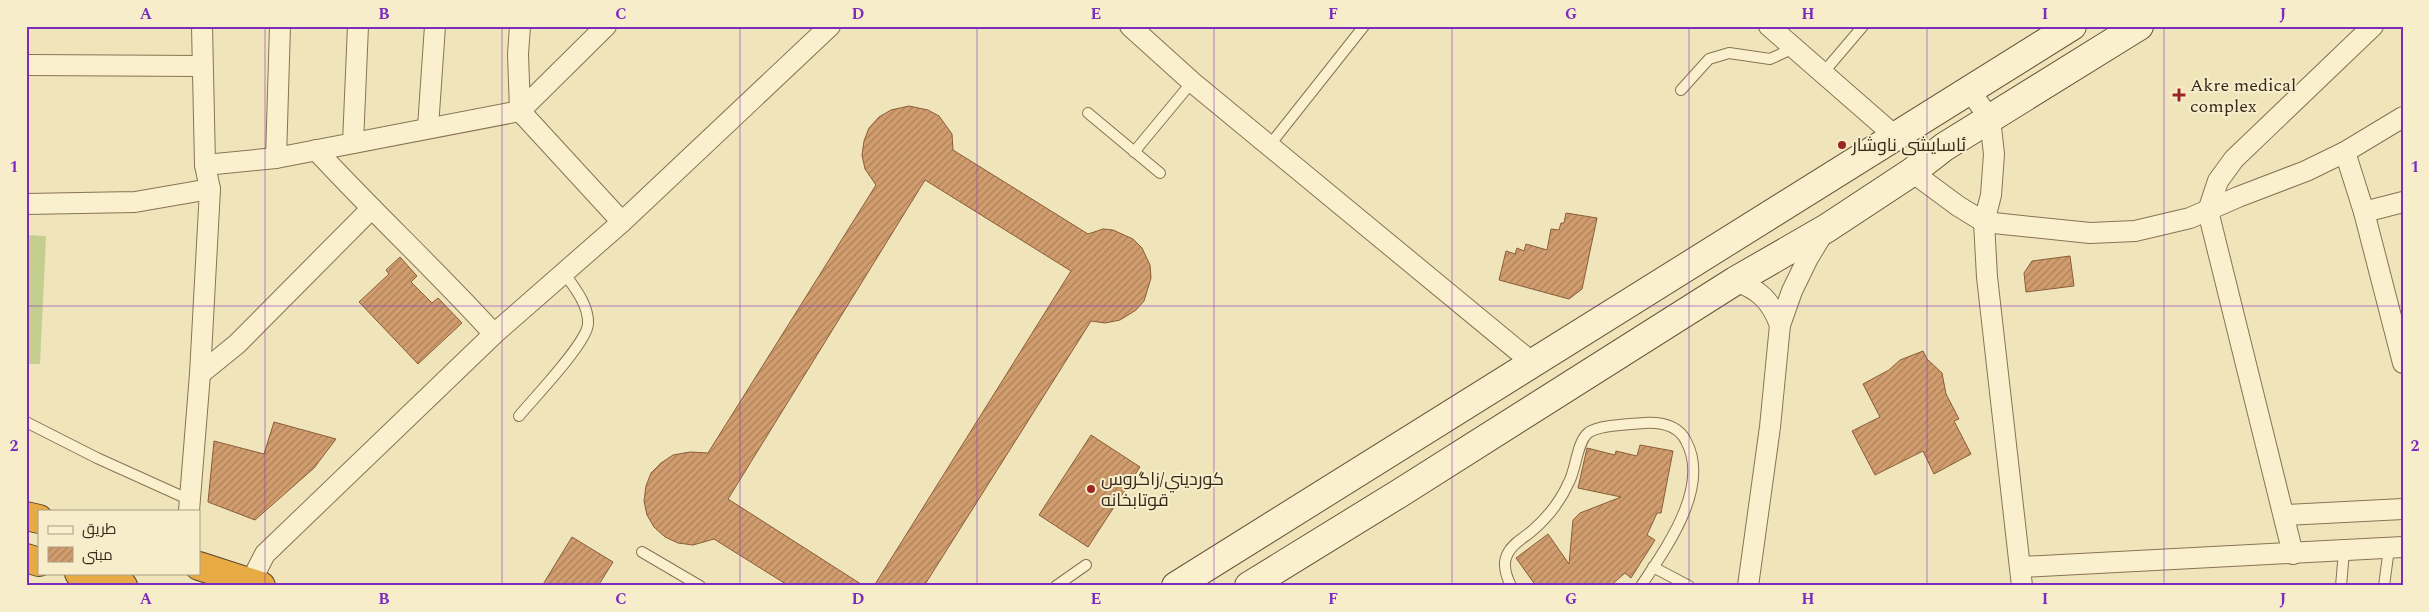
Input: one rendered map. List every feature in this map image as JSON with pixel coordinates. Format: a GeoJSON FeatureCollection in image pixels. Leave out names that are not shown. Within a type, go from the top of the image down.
{"type":"FeatureCollection","features":[{"type":"Feature","properties":{"kind":"highway"},"geometry":{"type":"LineString","coordinates":[[26,558],[38,562]]}},
{"type":"Feature","properties":{"kind":"highway"},"geometry":{"type":"LineString","coordinates":[[200,566],[255,584]]}},
{"type":"Feature","properties":{"kind":"highway"},"geometry":{"type":"LineString","coordinates":[[76,586],[80,574]]}},
{"type":"Feature","properties":{"kind":"highway"},"geometry":{"type":"LineString","coordinates":[[83,574],[123,586]]}},
{"type":"Feature","properties":{"kind":"street"},"geometry":{"type":"LineString","coordinates":[[190,505],[200,374],[210,189],[205,165],[202,26]]}},
{"type":"Feature","properties":{"kind":"street"},"geometry":{"type":"LineString","coordinates":[[276,158],[280,26]]}},
{"type":"Feature","properties":{"kind":"street"},"geometry":{"type":"LineString","coordinates":[[353,142],[358,26]]}},
{"type":"Feature","properties":{"kind":"street"},"geometry":{"type":"LineString","coordinates":[[428,127],[435,26]]}},
{"type":"Feature","properties":{"kind":"street"},"geometry":{"type":"LineString","coordinates":[[520,26],[518,54],[520,111],[622,222]]}},
{"type":"Feature","properties":{"kind":"street"},"geometry":{"type":"LineString","coordinates":[[205,165],[276,158],[428,127],[520,111],[606,26]]}},
{"type":"Feature","properties":{"kind":"street"},"geometry":{"type":"LineString","coordinates":[[255,584],[265,554],[494,334],[622,222],[830,26]]}},
{"type":"Feature","properties":{"kind":"street"},"geometry":{"type":"LineString","coordinates":[[1130,26],[1192,82],[1534,364]]}},
{"type":"Feature","properties":{"kind":"street"},"geometry":{"type":"LineString","coordinates":[[1769,26],[1895,136]]}},
{"type":"Feature","properties":{"kind":"street"},"geometry":{"type":"LineString","coordinates":[[1176,586],[2072,26]]}},
{"type":"Feature","properties":{"kind":"street"},"geometry":{"type":"LineString","coordinates":[[1249,586],[1736,281],[1827,228],[1912,172],[1944,147],[2139,26]]}},
{"type":"Feature","properties":{"kind":"street"},"geometry":{"type":"LineString","coordinates":[[2293,554],[2208,211],[2218,181],[2234,159],[2373,26]]}},
{"type":"Feature","properties":{"kind":"street"},"geometry":{"type":"LineString","coordinates":[[26,65],[202,66]]}},
{"type":"Feature","properties":{"kind":"street"},"geometry":{"type":"LineString","coordinates":[[1970,91],[1990,119],[1994,154],[1991,195],[1984,222],[1995,352],[2022,576],[2293,554],[2396,548]]}},
{"type":"Feature","properties":{"kind":"street"},"geometry":{"type":"LineString","coordinates":[[1912,172],[1958,206],[1984,222],[2090,233],[2135,231],[2167,225],[2208,211],[2238,197],[2306,171],[2345,152],[2403,117]]}},
{"type":"Feature","properties":{"kind":"street"},"geometry":{"type":"LineString","coordinates":[[316,150],[371,209],[438,273],[494,334]]}},
{"type":"Feature","properties":{"kind":"street"},"geometry":{"type":"LineString","coordinates":[[2345,152],[2364,212],[2403,363]]}},
{"type":"Feature","properties":{"kind":"street"},"geometry":{"type":"LineString","coordinates":[[26,204],[135,202],[210,189]]}},
{"type":"Feature","properties":{"kind":"street"},"geometry":{"type":"LineString","coordinates":[[2364,212],[2403,202]]}},
{"type":"Feature","properties":{"kind":"street"},"geometry":{"type":"LineString","coordinates":[[200,374],[236,344],[371,209]]}},
{"type":"Feature","properties":{"kind":"street"},"geometry":{"type":"LineString","coordinates":[[1748,586],[1770,427],[1780,325],[1796,283],[1827,228]]}},
{"type":"Feature","properties":{"kind":"street"},"geometry":{"type":"LineString","coordinates":[[1736,281],[1751,286],[1764,296],[1774,310],[1780,325]]}},
{"type":"Feature","properties":{"kind":"street"},"geometry":{"type":"LineString","coordinates":[[1362,470],[1382,504]]}},
{"type":"Feature","properties":{"kind":"street"},"geometry":{"type":"LineString","coordinates":[[2284,515],[2403,509]]}},
{"type":"Feature","properties":{"kind":"lane"},"geometry":{"type":"LineString","coordinates":[[1269,146],[1364,26]]}},
{"type":"Feature","properties":{"kind":"lane"},"geometry":{"type":"LineString","coordinates":[[1823,73],[1863,26]]}},
{"type":"Feature","properties":{"kind":"lane"},"geometry":{"type":"LineString","coordinates":[[1682,90],[1709,59],[1729,53],[1770,59],[1794,48]]}},
{"type":"Feature","properties":{"kind":"lane"},"geometry":{"type":"LineString","coordinates":[[1134,152],[1192,82]]}},
{"type":"Feature","properties":{"kind":"lane"},"geometry":{"type":"LineString","coordinates":[[1088,113],[1160,173]]}},
{"type":"Feature","properties":{"kind":"lane"},"geometry":{"type":"LineString","coordinates":[[519,416],[582,341],[588,325],[585,309],[564,273]]}},
{"type":"Feature","properties":{"kind":"lane"},"geometry":{"type":"LineString","coordinates":[[26,422],[190,505]]}},
{"type":"Feature","properties":{"kind":"lane"},"geometry":{"type":"LineString","coordinates":[[1511,586],[1505,566],[1507,555],[1517,543],[1549,515],[1570,481],[1584,439],[1588,433],[1596,429],[1646,423],[1669,424],[1683,435],[1693,452],[1694,485],[1679,523],[1641,586]]}},
{"type":"Feature","properties":{"kind":"lane"},"geometry":{"type":"LineString","coordinates":[[2384,586],[2396,548]]}},
{"type":"Feature","properties":{"kind":"lane"},"geometry":{"type":"LineString","coordinates":[[2341,586],[2344,551]]}},
{"type":"Feature","properties":{"kind":"lane"},"geometry":{"type":"LineString","coordinates":[[642,552],[700,586]]}},
{"type":"Feature","properties":{"kind":"lane"},"geometry":{"type":"LineString","coordinates":[[1056,586],[1086,565]]}},
{"type":"Feature","properties":{"kind":"lane"},"geometry":{"type":"LineString","coordinates":[[1653,567],[1689,586]]}},
{"type":"Feature","properties":{"kind":"green space"},"geometry":{"type":"Polygon","coordinates":[[[26,235],[46,236],[40,364],[26,364],[26,235]]]}},
{"type":"Feature","properties":{"kind":"building"},"geometry":{"type":"Polygon","coordinates":[[[909,106],[928,110],[939,116],[952,134],[953,150],[1088,234],[1103,229],[1113,230],[1133,239],[1142,248],[1150,265],[1151,278],[1144,301],[1136,310],[1120,320],[1105,323],[1091,321],[924,586],[874,586],[1071,271],[925,180],[728,499],[864,586],[789,586],[714,539],[693,545],[678,543],[665,537],[654,527],[647,515],[644,501],[646,486],[651,473],[673,455],[690,452],[708,453],[876,185],[865,169],[862,155],[864,141],[869,128],[879,117],[891,110],[909,106]]]}},
{"type":"Feature","properties":{"kind":"building"},"geometry":{"type":"Polygon","coordinates":[[[1566,213],[1597,218],[1582,289],[1569,299],[1499,280],[1506,251],[1515,254],[1517,248],[1524,251],[1526,244],[1547,250],[1551,229],[1559,230],[1561,223],[1564,223],[1566,213]]]}},
{"type":"Feature","properties":{"kind":"building"},"geometry":{"type":"Polygon","coordinates":[[[2070,256],[2074,286],[2026,292],[2024,273],[2032,261],[2070,256]]]}},
{"type":"Feature","properties":{"kind":"building"},"geometry":{"type":"Polygon","coordinates":[[[400,257],[417,276],[411,282],[432,303],[438,298],[462,323],[418,364],[359,302],[389,274],[386,270],[400,257]]]}},
{"type":"Feature","properties":{"kind":"building"},"geometry":{"type":"Polygon","coordinates":[[[1923,351],[1927,359],[1942,373],[1946,394],[1959,419],[1954,421],[1971,454],[1934,474],[1923,451],[1875,475],[1852,431],[1880,417],[1863,384],[1889,370],[1900,360],[1923,351]]]}},
{"type":"Feature","properties":{"kind":"building"},"geometry":{"type":"Polygon","coordinates":[[[274,422],[336,439],[314,468],[255,520],[208,502],[214,441],[264,454],[274,422]]]}},
{"type":"Feature","properties":{"kind":"building"},"geometry":{"type":"Polygon","coordinates":[[[1091,435],[1140,467],[1088,547],[1039,515],[1091,435]]]}},
{"type":"Feature","properties":{"kind":"building"},"geometry":{"type":"Polygon","coordinates":[[[1640,445],[1673,451],[1661,513],[1657,513],[1647,535],[1655,540],[1631,578],[1625,573],[1610,586],[1536,586],[1516,558],[1548,534],[1569,564],[1573,520],[1580,513],[1621,497],[1578,488],[1587,448],[1615,455],[1616,451],[1637,456],[1640,445]]]}},
{"type":"Feature","properties":{"kind":"building"},"geometry":{"type":"Polygon","coordinates":[[[572,537],[613,562],[598,586],[542,586],[572,537]]]}},
{"type":"Feature","properties":{"kind":"place","name":"Akre medical complex"},"geometry":{"type":"Point","coordinates":[2179,95]}},
{"type":"Feature","properties":{"kind":"place","name":"ئاسايشى ناوشار"},"geometry":{"type":"Point","coordinates":[1842,145]}},
{"type":"Feature","properties":{"kind":"place","name":"كورديني/زاگروس قوتابخانه‌"},"geometry":{"type":"Point","coordinates":[1091,489]}}]}
